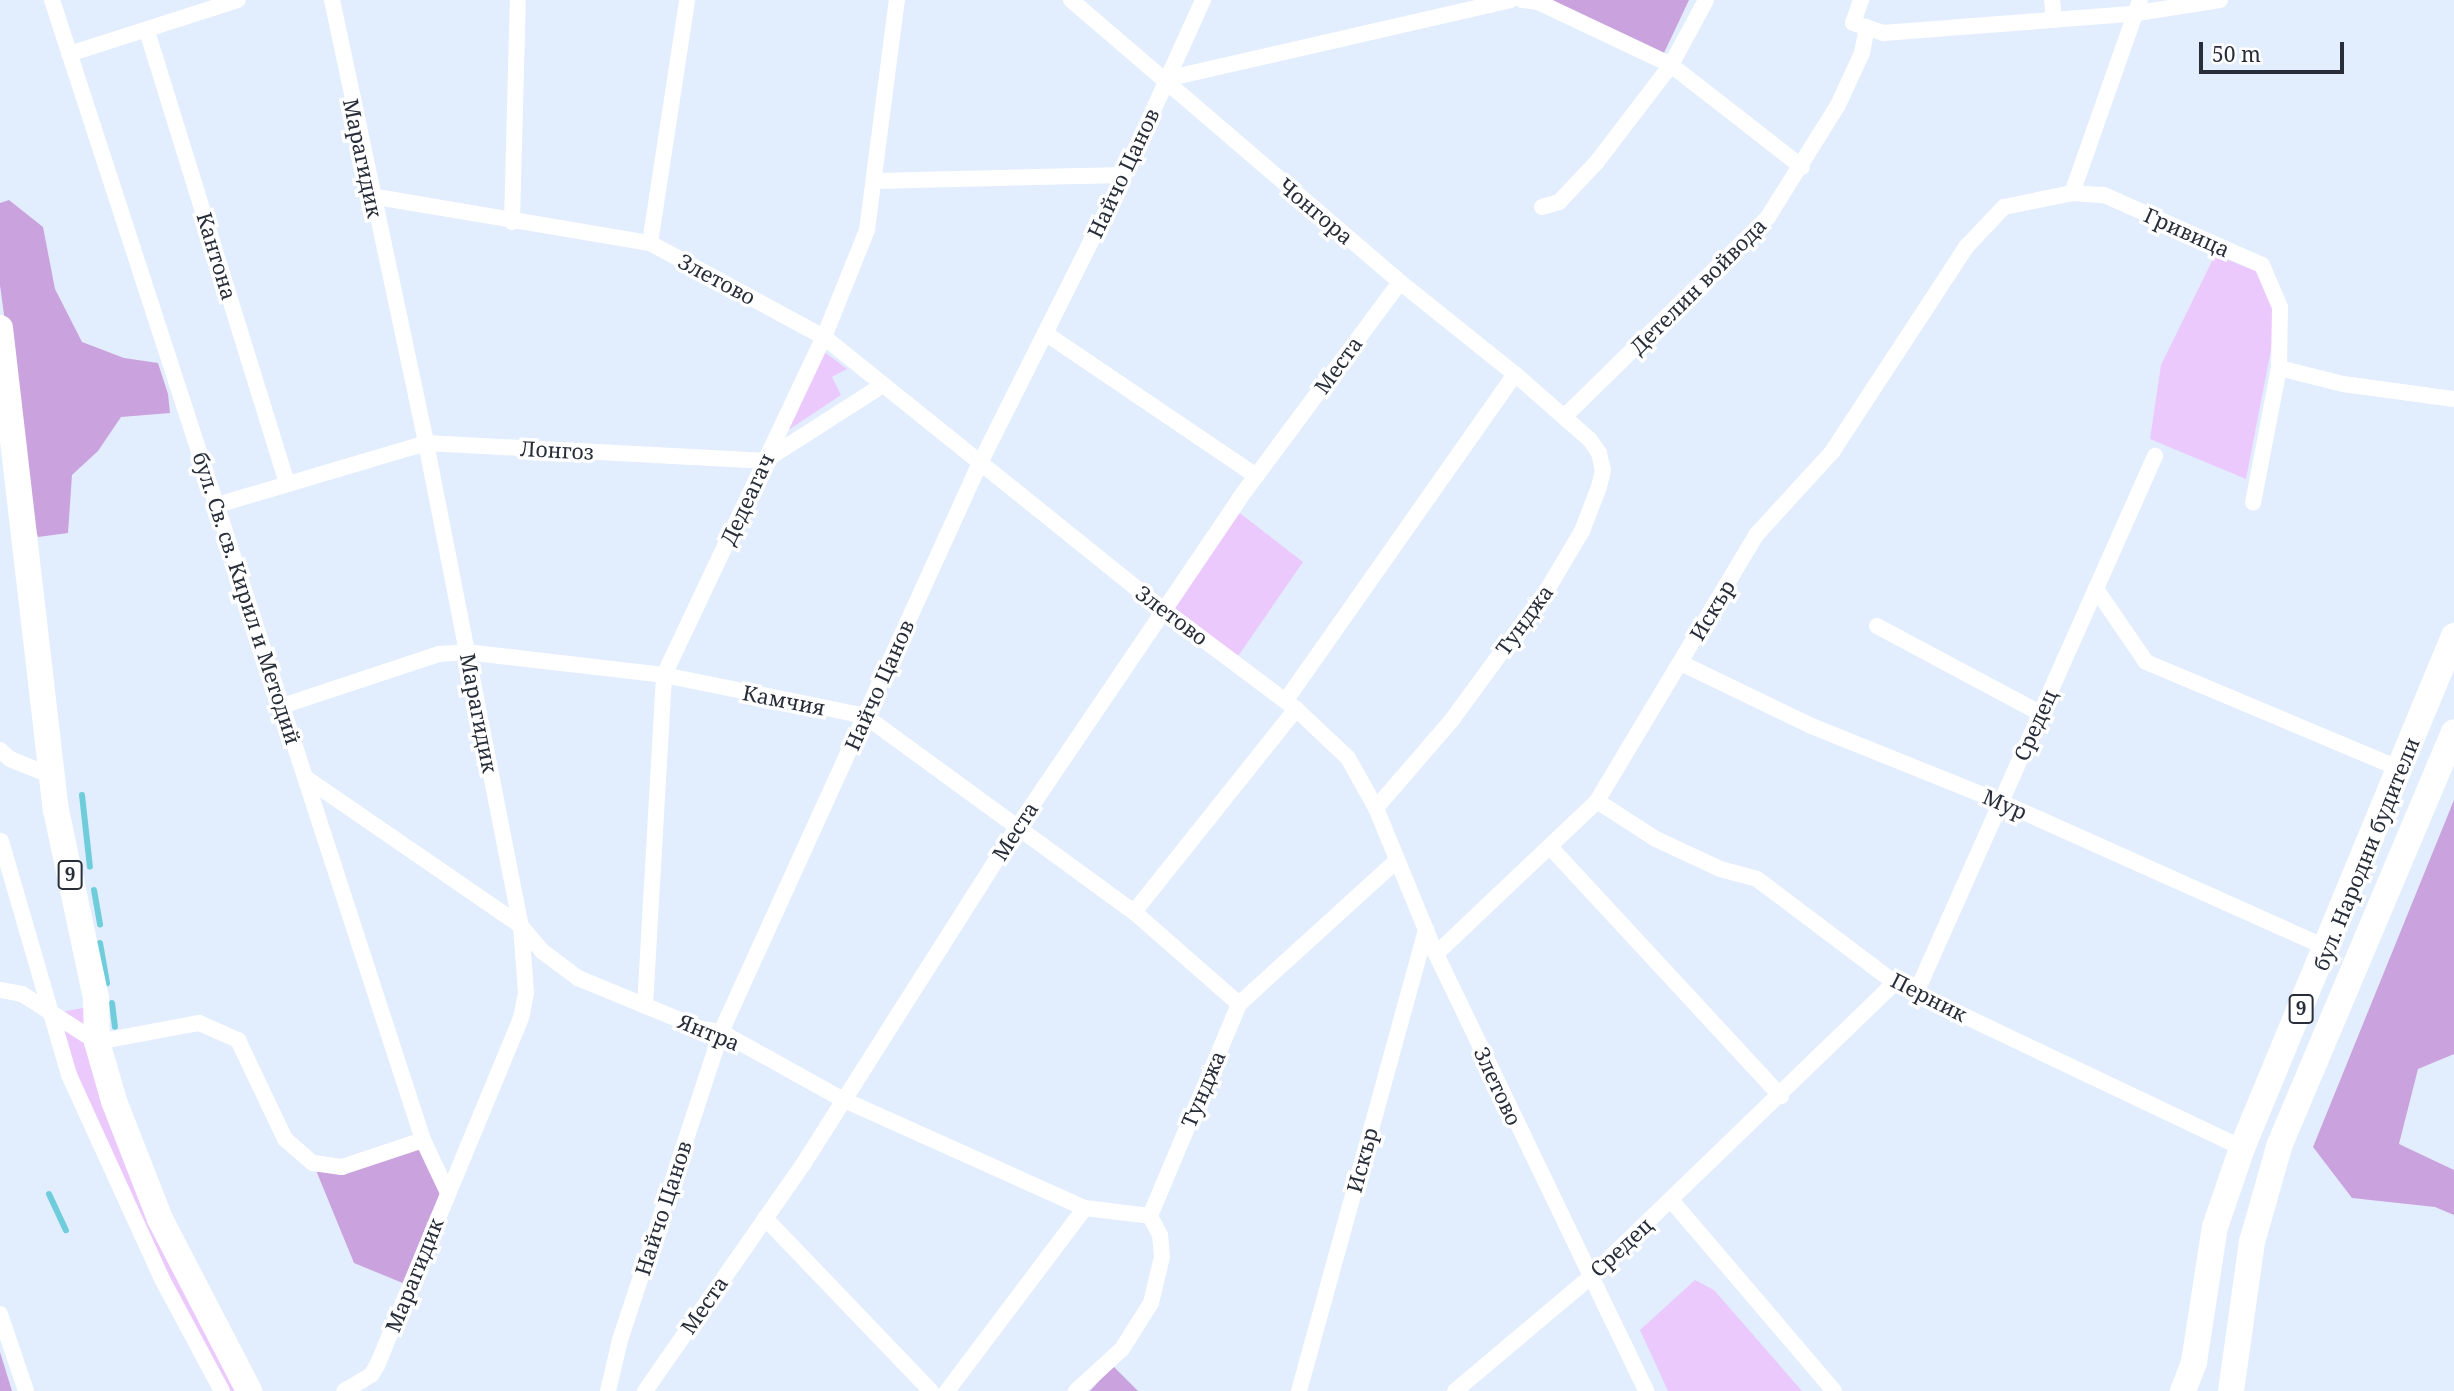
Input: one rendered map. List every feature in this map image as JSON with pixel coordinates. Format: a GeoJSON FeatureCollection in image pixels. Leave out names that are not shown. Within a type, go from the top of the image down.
{"type":"FeatureCollection","features":[{"type":"Feature","properties":{"kind":"main road","name":"9"},"geometry":{"type":"LineString","coordinates":[[0,328],[52,776],[96,998],[97,1042],[114,1101],[160,1219],[249,1391]]}},
{"type":"Feature","properties":{"kind":"main road","name":"бул. Народни будители"},"geometry":{"type":"LineString","coordinates":[[2183,1391],[2194,1362],[2216,1227],[2242,1148],[2328,948],[2454,636]]}},
{"type":"Feature","properties":{"kind":"main road","name":"бул. Народни будители"},"geometry":{"type":"LineString","coordinates":[[2231,1391],[2252,1242],[2280,1143],[2454,732]]}},
{"type":"Feature","properties":{"kind":"street","name":"бул. Св. св. Кирил и Методий"},"geometry":{"type":"LineString","coordinates":[[52,0],[423,1140],[448,1193]]}},
{"type":"Feature","properties":{"kind":"street"},"geometry":{"type":"LineString","coordinates":[[69,54],[238,0]]}},
{"type":"Feature","properties":{"kind":"street","name":"Марагидик"},"geometry":{"type":"LineString","coordinates":[[332,0],[371,196],[426,443],[521,926],[526,993],[521,1018],[378,1364],[371,1375],[344,1391]]}},
{"type":"Feature","properties":{"kind":"street"},"geometry":{"type":"LineString","coordinates":[[512,222],[518,0]]}},
{"type":"Feature","properties":{"kind":"street"},"geometry":{"type":"LineString","coordinates":[[650,243],[687,0]]}},
{"type":"Feature","properties":{"kind":"street","name":"Дедеагач"},"geometry":{"type":"LineString","coordinates":[[645,1006],[664,675],[824,337],[867,230],[897,0]]}},
{"type":"Feature","properties":{"kind":"street","name":"Чонгора"},"geometry":{"type":"LineString","coordinates":[[1071,0],[1166,79],[1186,102],[1564,417]]}},
{"type":"Feature","properties":{"kind":"street","name":"Найчо Цанов"},"geometry":{"type":"LineString","coordinates":[[608,1391],[620,1340],[721,1032],[980,463],[1124,175],[1203,0]]}},
{"type":"Feature","properties":{"kind":"street"},"geometry":{"type":"LineString","coordinates":[[1166,79],[1510,0]]}},
{"type":"Feature","properties":{"kind":"street"},"geometry":{"type":"LineString","coordinates":[[1542,207],[1559,202],[1597,163],[1671,65],[1706,0]]}},
{"type":"Feature","properties":{"kind":"street","name":"Детелин войвода"},"geometry":{"type":"LineString","coordinates":[[1564,417],[1744,243],[1802,167],[1863,53],[1861,0]]}},
{"type":"Feature","properties":{"kind":"street"},"geometry":{"type":"LineString","coordinates":[[2052,0],[2054,20]]}},
{"type":"Feature","properties":{"kind":"street"},"geometry":{"type":"LineString","coordinates":[[1860,25],[1883,33],[2054,20],[2136,7],[2220,0]]}},
{"type":"Feature","properties":{"kind":"street"},"geometry":{"type":"LineString","coordinates":[[1533,1],[1671,65],[1802,167]]}},
{"type":"Feature","properties":{"kind":"street"},"geometry":{"type":"LineString","coordinates":[[2072,193],[2136,7]]}},
{"type":"Feature","properties":{"kind":"street","name":"Кантона"},"geometry":{"type":"LineString","coordinates":[[147,31],[287,482]]}},
{"type":"Feature","properties":{"kind":"street"},"geometry":{"type":"LineString","coordinates":[[874,181],[1124,175]]}},
{"type":"Feature","properties":{"kind":"street","name":"Гривица"},"geometry":{"type":"LineString","coordinates":[[1967,246],[2004,206],[2072,193],[2104,195],[2262,265],[2280,307],[2279,368],[2253,503]]}},
{"type":"Feature","properties":{"kind":"street","name":"Злетово"},"geometry":{"type":"LineString","coordinates":[[371,196],[512,222],[650,243],[824,337],[1164,610],[1291,705],[1348,758],[1376,808],[1436,954],[1589,1278],[1646,1391]]}},
{"type":"Feature","properties":{"kind":"street","name":"Искър"},"geometry":{"type":"LineString","coordinates":[[1436,954],[1552,849],[1597,801],[1756,535],[1832,452],[1967,246]]}},
{"type":"Feature","properties":{"kind":"street","name":"Места"},"geometry":{"type":"LineString","coordinates":[[645,1391],[765,1218],[1018,826],[1164,610],[1256,477],[1399,282]]}},
{"type":"Feature","properties":{"kind":"street"},"geometry":{"type":"LineString","coordinates":[[1045,333],[1256,477]]}},
{"type":"Feature","properties":{"kind":"street"},"geometry":{"type":"LineString","coordinates":[[2279,368],[2343,384],[2454,399]]}},
{"type":"Feature","properties":{"kind":"street"},"geometry":{"type":"LineString","coordinates":[[1134,912],[1291,705],[1515,374]]}},
{"type":"Feature","properties":{"kind":"street"},"geometry":{"type":"LineString","coordinates":[[764,461],[883,385]]}},
{"type":"Feature","properties":{"kind":"street","name":"Тунджа"},"geometry":{"type":"LineString","coordinates":[[1376,808],[1451,721],[1547,590],[1581,531],[1603,470],[1590,440],[1564,417]]}},
{"type":"Feature","properties":{"kind":"street","name":"Лонгоз"},"geometry":{"type":"LineString","coordinates":[[217,505],[287,482],[426,443],[764,461]]}},
{"type":"Feature","properties":{"kind":"street","name":"Средец"},"geometry":{"type":"LineString","coordinates":[[1916,993],[2155,456]]}},
{"type":"Feature","properties":{"kind":"street"},"geometry":{"type":"LineString","coordinates":[[2096,589],[2146,662],[2401,769]]}},
{"type":"Feature","properties":{"kind":"street"},"geometry":{"type":"LineString","coordinates":[[1877,626],[2040,713]]}},
{"type":"Feature","properties":{"kind":"street","name":"Камчия"},"geometry":{"type":"LineString","coordinates":[[282,706],[439,654],[466,652],[664,675],[865,716],[1134,912],[1239,1004]]}},
{"type":"Feature","properties":{"kind":"street","name":"Мур"},"geometry":{"type":"LineString","coordinates":[[1681,663],[1809,725],[2001,802],[2328,948]]}},
{"type":"Feature","properties":{"kind":"street"},"geometry":{"type":"LineString","coordinates":[[0,750],[10,759],[52,776]]}},
{"type":"Feature","properties":{"kind":"street","name":"Янтра"},"geometry":{"type":"LineString","coordinates":[[306,778],[521,926],[542,951],[578,978],[645,1006],[721,1032],[842,1099],[1085,1208],[1150,1216]]}},
{"type":"Feature","properties":{"kind":"street","name":"Перник"},"geometry":{"type":"LineString","coordinates":[[1597,801],[1656,839],[1720,869],[1757,879],[1895,983],[2242,1148]]}},
{"type":"Feature","properties":{"kind":"street"},"geometry":{"type":"LineString","coordinates":[[1,841],[69,1075],[135,1220],[222,1391]]}},
{"type":"Feature","properties":{"kind":"street"},"geometry":{"type":"LineString","coordinates":[[1552,849],[1781,1096]]}},
{"type":"Feature","properties":{"kind":"street","name":"Тунджа"},"geometry":{"type":"LineString","coordinates":[[1150,1216],[1239,1004],[1396,861]]}},
{"type":"Feature","properties":{"kind":"street","name":"Искър"},"geometry":{"type":"LineString","coordinates":[[1299,1391],[1426,929]]}},
{"type":"Feature","properties":{"kind":"street","name":"Средец"},"geometry":{"type":"LineString","coordinates":[[1455,1391],[1589,1278],[1781,1096],[1895,983]]}},
{"type":"Feature","properties":{"kind":"street"},"geometry":{"type":"LineString","coordinates":[[0,990],[22,994],[97,1042],[200,1023],[238,1040],[285,1139],[313,1163],[342,1167],[423,1140]]}},
{"type":"Feature","properties":{"kind":"street"},"geometry":{"type":"LineString","coordinates":[[1671,1200],[1834,1391]]}},
{"type":"Feature","properties":{"kind":"street"},"geometry":{"type":"LineString","coordinates":[[947,1391],[1085,1208]]}},
{"type":"Feature","properties":{"kind":"street"},"geometry":{"type":"LineString","coordinates":[[1076,1391],[1122,1349],[1151,1303],[1162,1257],[1160,1235],[1150,1216]]}},
{"type":"Feature","properties":{"kind":"street"},"geometry":{"type":"LineString","coordinates":[[765,1218],[931,1391]]}},
{"type":"Feature","properties":{"kind":"street"},"geometry":{"type":"LineString","coordinates":[[0,1314],[26,1391]]}},
{"type":"Feature","properties":{"kind":"shaded area"},"geometry":{"type":"Polygon","coordinates":[[[1551,0],[1689,0],[1663,55],[1551,0]]]}},
{"type":"Feature","properties":{"kind":"shaded area"},"geometry":{"type":"Polygon","coordinates":[[[9,200],[43,227],[55,289],[82,342],[124,358],[158,363],[168,394],[170,413],[121,417],[98,451],[72,475],[68,533],[38,537],[31,516],[0,285],[0,203],[9,200]]]}},
{"type":"Feature","properties":{"kind":"shaded area"},"geometry":{"type":"Polygon","coordinates":[[[2215,255],[2258,272],[2272,307],[2274,334],[2246,479],[2150,439],[2161,365],[2215,255]]]}},
{"type":"Feature","properties":{"kind":"shaded area"},"geometry":{"type":"Polygon","coordinates":[[[822,350],[847,369],[832,377],[841,395],[790,429],[785,423],[822,350]]]}},
{"type":"Feature","properties":{"kind":"shaded area"},"geometry":{"type":"Polygon","coordinates":[[[1233,508],[1303,562],[1234,662],[1164,610],[1233,508]]]}},
{"type":"Feature","properties":{"kind":"shaded area"},"geometry":{"type":"Polygon","coordinates":[[[2454,800],[2454,1054],[2418,1069],[2399,1144],[2454,1170],[2454,1215],[2435,1207],[2352,1198],[2313,1147],[2454,800]]]}},
{"type":"Feature","properties":{"kind":"shaded area"},"geometry":{"type":"Polygon","coordinates":[[[88,1007],[114,1101],[250,1391],[222,1391],[163,1281],[51,1014],[88,1007]]]}},
{"type":"Feature","properties":{"kind":"shaded area"},"geometry":{"type":"Polygon","coordinates":[[[423,1140],[448,1193],[410,1286],[354,1263],[313,1163],[342,1167],[423,1140]]]}},
{"type":"Feature","properties":{"kind":"shaded area"},"geometry":{"type":"Polygon","coordinates":[[[1695,1280],[1714,1290],[1802,1391],[1668,1391],[1640,1330],[1695,1280]]]}},
{"type":"Feature","properties":{"kind":"shaded area"},"geometry":{"type":"Polygon","coordinates":[[[0,1352],[12,1391],[0,1391],[0,1352]]]}},
{"type":"Feature","properties":{"kind":"shaded area"},"geometry":{"type":"Polygon","coordinates":[[[1113,1366],[1138,1391],[1090,1391],[1113,1366]]]}},
{"type":"Feature","properties":{"kind":"waterway"},"geometry":{"type":"LineString","coordinates":[[82,795],[90,867]]}},
{"type":"Feature","properties":{"kind":"waterway"},"geometry":{"type":"LineString","coordinates":[[94,890],[100,924]]}},
{"type":"Feature","properties":{"kind":"waterway"},"geometry":{"type":"LineString","coordinates":[[100,943],[107,983]]}},
{"type":"Feature","properties":{"kind":"waterway"},"geometry":{"type":"LineString","coordinates":[[112,1003],[115,1027]]}},
{"type":"Feature","properties":{"kind":"waterway"},"geometry":{"type":"LineString","coordinates":[[49,1194],[66,1230]]}}]}
